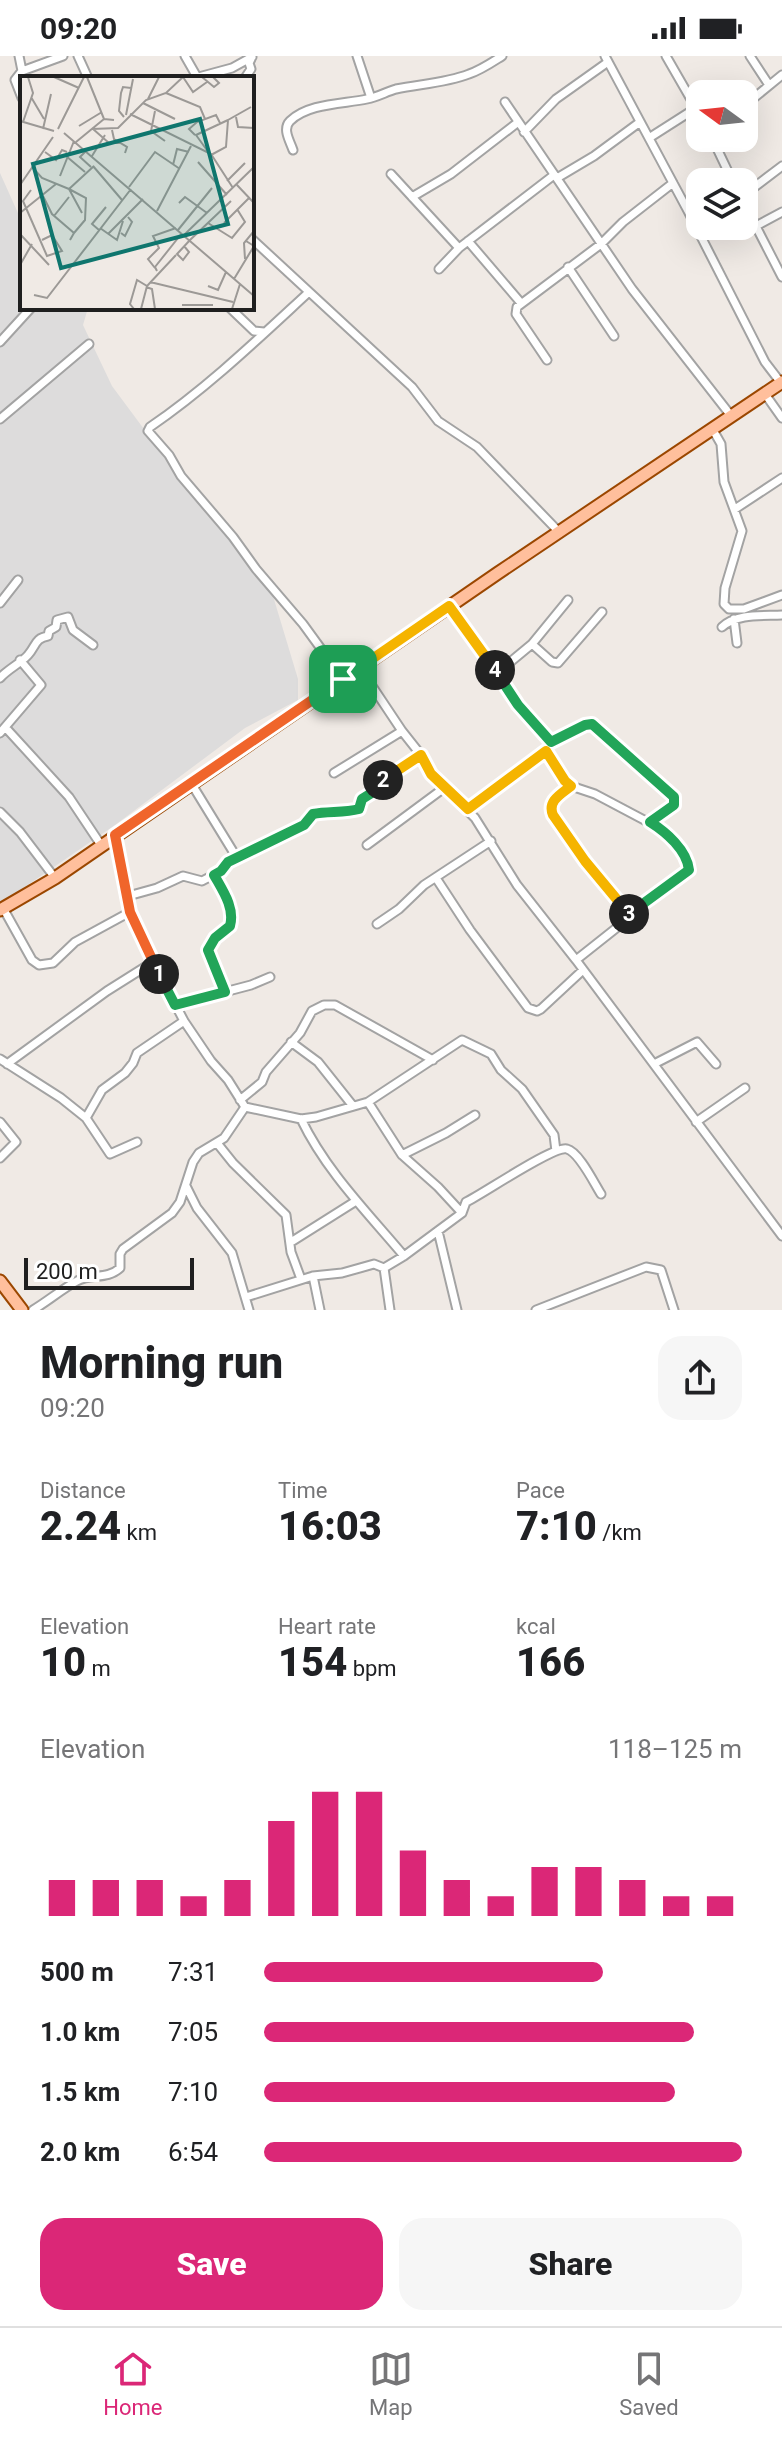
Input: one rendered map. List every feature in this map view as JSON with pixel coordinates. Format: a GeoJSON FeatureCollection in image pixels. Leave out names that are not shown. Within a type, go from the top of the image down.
{"type":"FeatureCollection","features":[{"type":"Feature","properties":{"kind":"main road"},"geometry":{"type":"LineString","coordinates":[[2,909],[55,878],[449,606],[781,383]]}},
{"type":"Feature","properties":{"kind":"main road"},"geometry":{"type":"LineString","coordinates":[[0,1281],[22,1310]]}},
{"type":"Feature","properties":{"kind":"street"},"geometry":{"type":"LineString","coordinates":[[19,56],[22,71]]}},
{"type":"Feature","properties":{"kind":"street"},"geometry":{"type":"LineString","coordinates":[[20,93],[15,80],[22,71],[63,56]]}},
{"type":"Feature","properties":{"kind":"street"},"geometry":{"type":"LineString","coordinates":[[78,56],[87,76]]}},
{"type":"Feature","properties":{"kind":"street"},"geometry":{"type":"LineString","coordinates":[[185,56],[195,76]]}},
{"type":"Feature","properties":{"kind":"street"},"geometry":{"type":"LineString","coordinates":[[357,56],[371,98]]}},
{"type":"Feature","properties":{"kind":"street"},"geometry":{"type":"LineString","coordinates":[[293,150],[286,128],[291,120],[311,110],[469,75],[502,56]]}},
{"type":"Feature","properties":{"kind":"street"},"geometry":{"type":"LineString","coordinates":[[666,56],[686,91]]}},
{"type":"Feature","properties":{"kind":"street"},"geometry":{"type":"LineString","coordinates":[[750,56],[769,85]]}},
{"type":"Feature","properties":{"kind":"street"},"geometry":{"type":"LineString","coordinates":[[203,76],[232,68],[252,57]]}},
{"type":"Feature","properties":{"kind":"street"},"geometry":{"type":"LineString","coordinates":[[246,76],[251,69],[249,63],[252,57]]}},
{"type":"Feature","properties":{"kind":"street"},"geometry":{"type":"LineString","coordinates":[[524,132],[556,99],[607,59],[765,362],[781,383]]}},
{"type":"Feature","properties":{"kind":"street"},"geometry":{"type":"LineString","coordinates":[[758,94],[782,75]]}},
{"type":"Feature","properties":{"kind":"street"},"geometry":{"type":"LineString","coordinates":[[505,102],[632,289],[732,417]]}},
{"type":"Feature","properties":{"kind":"street"},"geometry":{"type":"LineString","coordinates":[[649,138],[686,118]]}},
{"type":"Feature","properties":{"kind":"street"},"geometry":{"type":"LineString","coordinates":[[439,269],[468,241],[556,177],[594,156],[640,122]]}},
{"type":"Feature","properties":{"kind":"street"},"geometry":{"type":"LineString","coordinates":[[412,197],[451,174],[517,123]]}},
{"type":"Feature","properties":{"kind":"street"},"geometry":{"type":"LineString","coordinates":[[758,184],[782,166]]}},
{"type":"Feature","properties":{"kind":"street"},"geometry":{"type":"LineString","coordinates":[[391,174],[459,248]]}},
{"type":"Feature","properties":{"kind":"street"},"geometry":{"type":"LineString","coordinates":[[547,360],[516,314],[517,307],[601,244],[623,222],[673,183]]}},
{"type":"Feature","properties":{"kind":"street"},"geometry":{"type":"LineString","coordinates":[[758,225],[782,212]]}},
{"type":"Feature","properties":{"kind":"street"},"geometry":{"type":"LineString","coordinates":[[758,230],[781,273]]}},
{"type":"Feature","properties":{"kind":"street"},"geometry":{"type":"LineString","coordinates":[[254,241],[412,387],[438,421],[477,447],[560,533]]}},
{"type":"Feature","properties":{"kind":"street"},"geometry":{"type":"LineString","coordinates":[[468,241],[521,303]]}},
{"type":"Feature","properties":{"kind":"street"},"geometry":{"type":"LineString","coordinates":[[568,267],[614,336]]}},
{"type":"Feature","properties":{"kind":"street"},"geometry":{"type":"LineString","coordinates":[[309,292],[148,431],[169,455],[181,476],[303,624],[343,679]]}},
{"type":"Feature","properties":{"kind":"street"},"geometry":{"type":"LineString","coordinates":[[1,338],[29,310]]}},
{"type":"Feature","properties":{"kind":"street"},"geometry":{"type":"LineString","coordinates":[[232,310],[254,331],[266,332]]}},
{"type":"Feature","properties":{"kind":"street"},"geometry":{"type":"LineString","coordinates":[[0,419],[89,344]]}},
{"type":"Feature","properties":{"kind":"street"},"geometry":{"type":"LineString","coordinates":[[765,394],[782,418]]}},
{"type":"Feature","properties":{"kind":"street"},"geometry":{"type":"LineString","coordinates":[[713,430],[721,444],[724,482],[742,531],[725,588],[724,604],[729,609],[739,610],[782,595]]}},
{"type":"Feature","properties":{"kind":"street"},"geometry":{"type":"LineString","coordinates":[[735,509],[782,478]]}},
{"type":"Feature","properties":{"kind":"street"},"geometry":{"type":"LineString","coordinates":[[0,603],[18,580]]}},
{"type":"Feature","properties":{"kind":"street"},"geometry":{"type":"LineString","coordinates":[[497,673],[532,644],[568,600]]}},
{"type":"Feature","properties":{"kind":"street"},"geometry":{"type":"LineString","coordinates":[[449,606],[518,705],[551,742]]}},
{"type":"Feature","properties":{"kind":"street"},"geometry":{"type":"LineString","coordinates":[[532,644],[552,662],[558,663],[602,612]]}},
{"type":"Feature","properties":{"kind":"street"},"geometry":{"type":"LineString","coordinates":[[722,627],[734,619],[782,615]]}},
{"type":"Feature","properties":{"kind":"street"},"geometry":{"type":"LineString","coordinates":[[0,678],[28,655],[41,637],[48,636],[49,631],[56,627],[57,620],[68,617],[73,630],[93,645]]}},
{"type":"Feature","properties":{"kind":"street"},"geometry":{"type":"LineString","coordinates":[[734,619],[737,643]]}},
{"type":"Feature","properties":{"kind":"street"},"geometry":{"type":"LineString","coordinates":[[20,660],[41,685],[2,730],[69,797],[101,845]]}},
{"type":"Feature","properties":{"kind":"street"},"geometry":{"type":"LineString","coordinates":[[360,668],[431,774],[468,809],[517,885],[782,1236]]}},
{"type":"Feature","properties":{"kind":"street"},"geometry":{"type":"LineString","coordinates":[[468,809],[546,751],[551,742],[592,724],[674,797],[674,805],[650,822]]}},
{"type":"Feature","properties":{"kind":"street"},"geometry":{"type":"LineString","coordinates":[[334,773],[402,731]]}},
{"type":"Feature","properties":{"kind":"street"},"geometry":{"type":"LineString","coordinates":[[546,751],[571,786],[595,794],[650,822],[673,840],[689,863],[689,870],[576,960]]}},
{"type":"Feature","properties":{"kind":"street"},"geometry":{"type":"LineString","coordinates":[[128,896],[183,876],[202,881],[221,871],[228,862],[304,825],[313,814],[359,809],[362,799],[381,782],[421,755]]}},
{"type":"Feature","properties":{"kind":"street"},"geometry":{"type":"LineString","coordinates":[[191,783],[237,858]]}},
{"type":"Feature","properties":{"kind":"street"},"geometry":{"type":"LineString","coordinates":[[571,786],[552,802],[551,811],[577,850],[630,915]]}},
{"type":"Feature","properties":{"kind":"street"},"geometry":{"type":"LineString","coordinates":[[367,845],[444,788]]}},
{"type":"Feature","properties":{"kind":"street"},"geometry":{"type":"LineString","coordinates":[[0,812],[20,832],[55,878]]}},
{"type":"Feature","properties":{"kind":"street"},"geometry":{"type":"LineString","coordinates":[[115,835],[130,912],[153,962],[184,1021],[243,1104],[301,1119],[368,1102],[462,1040],[491,1054],[501,1070],[522,1089],[554,1135],[556,1151]]}},
{"type":"Feature","properties":{"kind":"street"},"geometry":{"type":"LineString","coordinates":[[377,924],[399,909],[424,885],[491,841]]}},
{"type":"Feature","properties":{"kind":"street"},"geometry":{"type":"LineString","coordinates":[[214,875],[228,900],[232,915],[230,926],[215,938],[208,950],[225,992]]}},
{"type":"Feature","properties":{"kind":"street"},"geometry":{"type":"LineString","coordinates":[[436,878],[528,1008],[541,1009],[583,970]]}},
{"type":"Feature","properties":{"kind":"street"},"geometry":{"type":"LineString","coordinates":[[2,909],[32,960],[39,965],[53,963],[75,942],[130,912]]}},
{"type":"Feature","properties":{"kind":"street"},"geometry":{"type":"LineString","coordinates":[[137,1142],[110,1154],[86,1118],[61,1098],[3,1062],[153,962]]}},
{"type":"Feature","properties":{"kind":"street"},"geometry":{"type":"LineString","coordinates":[[175,1005],[270,977]]}},
{"type":"Feature","properties":{"kind":"street"},"geometry":{"type":"LineString","coordinates":[[33,1310],[80,1278],[105,1277],[117,1272],[123,1249],[166,1218],[180,1202],[199,1153],[224,1138],[243,1104],[260,1085],[270,1066],[300,1033],[312,1011],[324,1005],[335,1005],[433,1060]]}},
{"type":"Feature","properties":{"kind":"street"},"geometry":{"type":"LineString","coordinates":[[86,1118],[102,1090],[125,1073],[137,1053],[184,1021]]}},
{"type":"Feature","properties":{"kind":"street"},"geometry":{"type":"LineString","coordinates":[[291,1042],[318,1062],[353,1106]]}},
{"type":"Feature","properties":{"kind":"street"},"geometry":{"type":"LineString","coordinates":[[654,1064],[697,1042],[716,1064]]}},
{"type":"Feature","properties":{"kind":"street"},"geometry":{"type":"LineString","coordinates":[[696,1122],[745,1088]]}},
{"type":"Feature","properties":{"kind":"street"},"geometry":{"type":"LineString","coordinates":[[368,1102],[402,1155],[462,1213]]}},
{"type":"Feature","properties":{"kind":"street"},"geometry":{"type":"LineString","coordinates":[[402,1155],[475,1115]]}},
{"type":"Feature","properties":{"kind":"street"},"geometry":{"type":"LineString","coordinates":[[301,1119],[311,1139],[356,1201],[404,1256]]}},
{"type":"Feature","properties":{"kind":"street"},"geometry":{"type":"LineString","coordinates":[[0,1122],[16,1142],[0,1158]]}},
{"type":"Feature","properties":{"kind":"street"},"geometry":{"type":"LineString","coordinates":[[217,1143],[286,1215],[291,1252],[301,1279]]}},
{"type":"Feature","properties":{"kind":"street"},"geometry":{"type":"LineString","coordinates":[[384,1268],[462,1213],[466,1202],[519,1170],[564,1148],[582,1163],[601,1194]]}},
{"type":"Feature","properties":{"kind":"street"},"geometry":{"type":"LineString","coordinates":[[186,1186],[197,1208],[232,1253],[249,1310]]}},
{"type":"Feature","properties":{"kind":"street"},"geometry":{"type":"LineString","coordinates":[[291,1242],[356,1201]]}},
{"type":"Feature","properties":{"kind":"street"},"geometry":{"type":"LineString","coordinates":[[438,1231],[457,1310]]}},
{"type":"Feature","properties":{"kind":"street"},"geometry":{"type":"LineString","coordinates":[[246,1297],[313,1276],[342,1273],[374,1264],[384,1268]]}},
{"type":"Feature","properties":{"kind":"street"},"geometry":{"type":"LineString","coordinates":[[536,1310],[646,1267],[661,1270],[674,1310]]}},
{"type":"Feature","properties":{"kind":"street"},"geometry":{"type":"LineString","coordinates":[[384,1268],[390,1310]]}},
{"type":"Feature","properties":{"kind":"street"},"geometry":{"type":"LineString","coordinates":[[313,1276],[320,1310]]}},
{"type":"Feature","properties":{"kind":"shaded area"},"geometry":{"type":"Polygon","coordinates":[[[0,173],[20,218],[20,310],[87,310],[83,325],[112,386],[270,586],[298,679],[298,700],[245,728],[115,825],[0,904],[0,173]]]}},
{"type":"Feature","properties":{"kind":"route"},"geometry":{"type":"LineString","coordinates":[[449,606],[518,705],[551,742],[592,724],[674,797],[674,805],[650,822],[673,840],[689,863],[689,870],[630,915],[585,861],[553,815],[552,802],[571,786],[546,751],[468,809],[431,774],[421,755],[381,782],[362,799],[359,809],[313,814],[304,825],[228,862],[214,875],[228,900],[232,915],[230,926],[210,943],[208,950],[225,992],[175,1005],[130,912],[115,835],[343,679],[449,606]]}}]}
